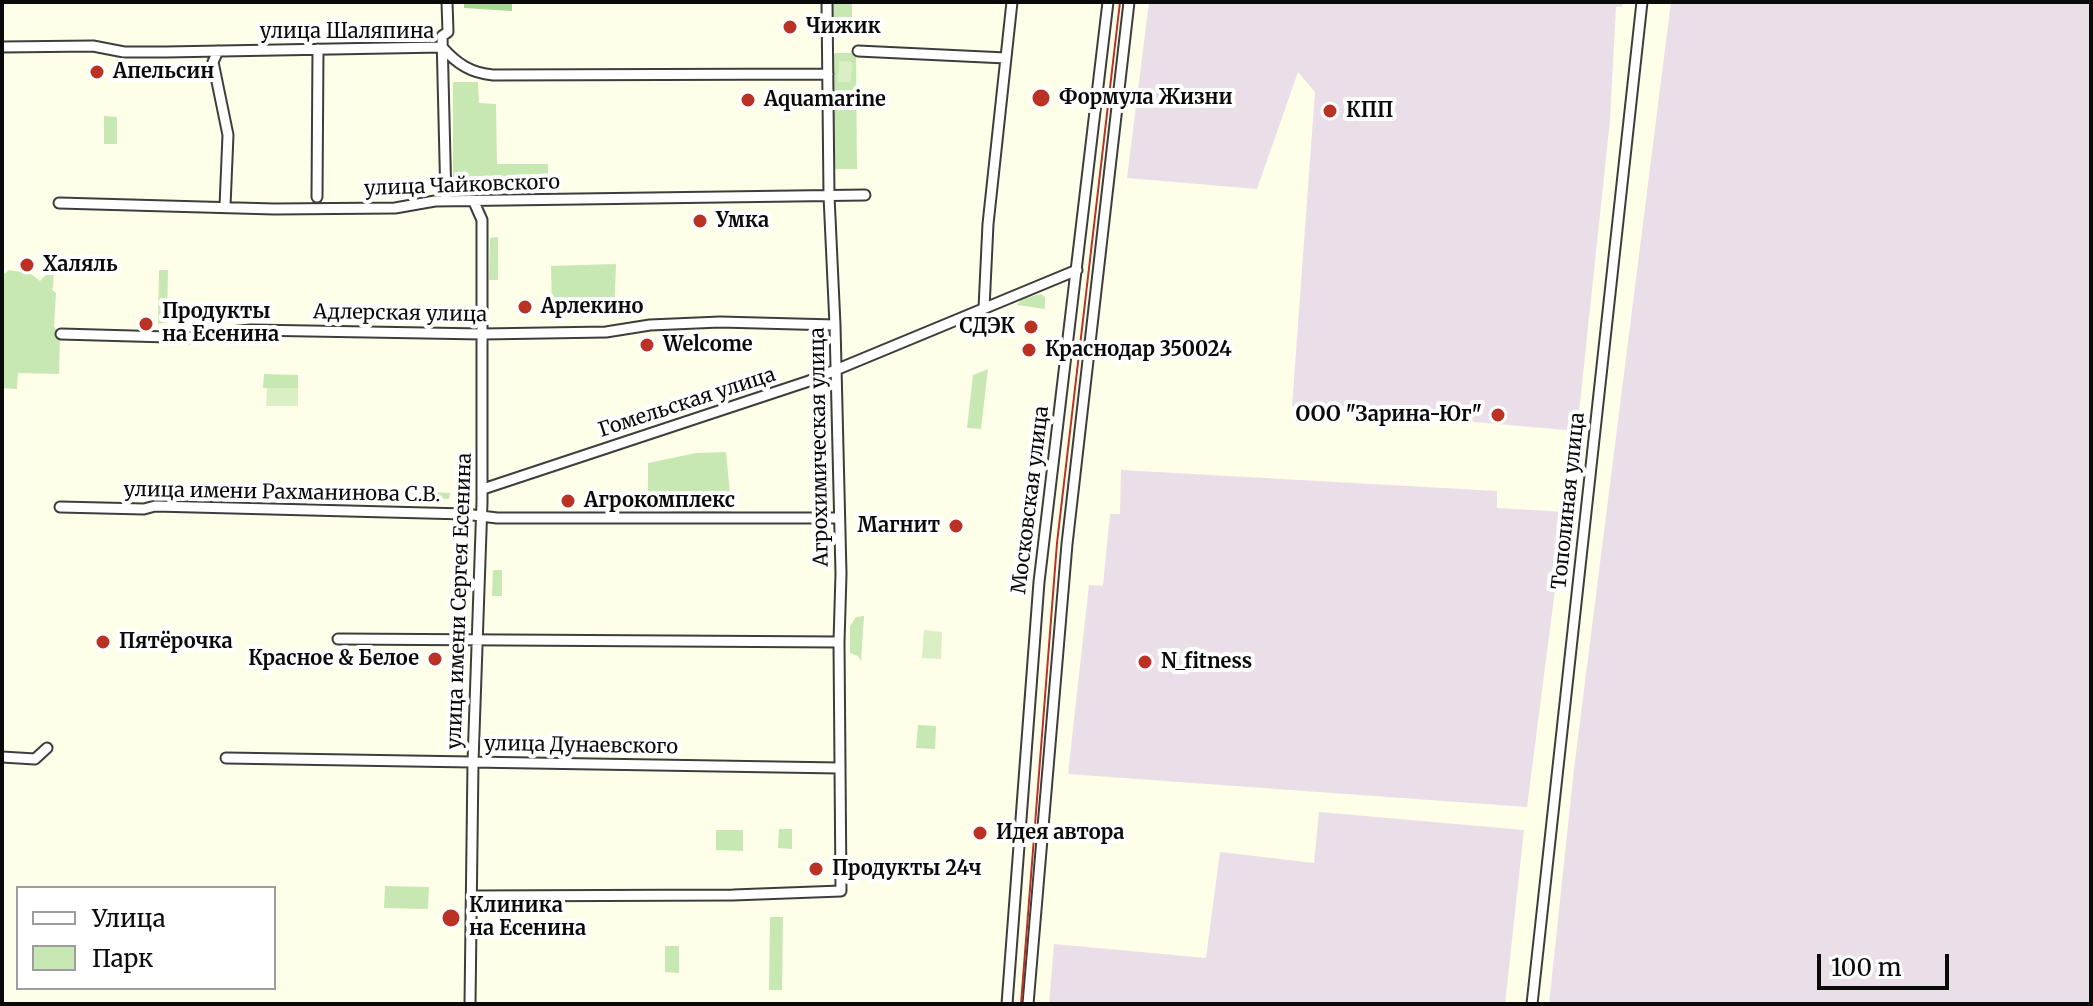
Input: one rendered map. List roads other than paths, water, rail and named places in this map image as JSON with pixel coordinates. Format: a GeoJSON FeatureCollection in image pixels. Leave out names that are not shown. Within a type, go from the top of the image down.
{"type":"FeatureCollection","features":[{"type":"Feature","properties":{"kind":"street"},"geometry":{"type":"LineString","coordinates":[[446,201],[442,36],[448,32],[447,2]]}},
{"type":"Feature","properties":{"kind":"street","name":"Агрохимическая улица"},"geometry":{"type":"LineString","coordinates":[[473,896],[733,895],[841,891],[841,574],[829,196],[827,2]]}},
{"type":"Feature","properties":{"kind":"street"},"geometry":{"type":"LineString","coordinates":[[984,308],[988,224],[1012,2]]}},
{"type":"Feature","properties":{"kind":"street","name":"Московская улица"},"geometry":{"type":"LineString","coordinates":[[1007,1004],[1039,582],[1108,2]]}},
{"type":"Feature","properties":{"kind":"street","name":"Московская улица"},"geometry":{"type":"LineString","coordinates":[[1028,1004],[1067,544],[1129,2]]}},
{"type":"Feature","properties":{"kind":"street","name":"Тополиная улица"},"geometry":{"type":"LineString","coordinates":[[1532,1004],[1642,2]]}},
{"type":"Feature","properties":{"kind":"street","name":"улица Шаляпина"},"geometry":{"type":"LineString","coordinates":[[2,47],[93,46],[124,52],[442,47],[468,69],[493,75],[828,74]]}},
{"type":"Feature","properties":{"kind":"street"},"geometry":{"type":"LineString","coordinates":[[317,197],[318,49]]}},
{"type":"Feature","properties":{"kind":"street"},"geometry":{"type":"LineString","coordinates":[[218,51],[213,62],[228,135],[225,206]]}},
{"type":"Feature","properties":{"kind":"street"},"geometry":{"type":"LineString","coordinates":[[858,51],[1006,58]]}},
{"type":"Feature","properties":{"kind":"street","name":"улица Чайковского"},"geometry":{"type":"LineString","coordinates":[[59,203],[274,209],[395,208],[446,201],[865,195]]}},
{"type":"Feature","properties":{"kind":"street","name":"улица имени Сергея Есенина"},"geometry":{"type":"LineString","coordinates":[[470,1004],[473,762],[483,489],[482,220],[474,202]]}},
{"type":"Feature","properties":{"kind":"street","name":"Гомельская улица"},"geometry":{"type":"LineString","coordinates":[[483,489],[836,371],[1077,270]]}},
{"type":"Feature","properties":{"kind":"street","name":"Адлерская улица"},"geometry":{"type":"LineString","coordinates":[[61,334],[204,338],[218,333],[251,330],[483,334],[606,332],[650,325],[720,322],[835,325]]}},
{"type":"Feature","properties":{"kind":"street","name":"улица имени Рахманинова С.В."},"geometry":{"type":"LineString","coordinates":[[60,507],[404,512],[465,514],[482,518],[839,518]]}},
{"type":"Feature","properties":{"kind":"street"},"geometry":{"type":"LineString","coordinates":[[338,639],[839,642]]}},
{"type":"Feature","properties":{"kind":"street"},"geometry":{"type":"LineString","coordinates":[[2,757],[35,759],[47,748]]}},
{"type":"Feature","properties":{"kind":"street","name":"улица Дунаевского"},"geometry":{"type":"LineString","coordinates":[[226,758],[839,768]]}},
{"type":"Feature","properties":{"kind":"tram line"},"geometry":{"type":"LineString","coordinates":[[1021,1004],[1057,543],[1120,2]]}},
{"type":"Feature","properties":{"kind":"place","name":"Чижик"},"geometry":{"type":"Point","coordinates":[790,27]}},
{"type":"Feature","properties":{"kind":"place","name":"Апельсин"},"geometry":{"type":"Point","coordinates":[97,72]}},
{"type":"Feature","properties":{"kind":"place","name":"Формула Жизни"},"geometry":{"type":"Point","coordinates":[1041,98]}},
{"type":"Feature","properties":{"kind":"place","name":"Aquamarine"},"geometry":{"type":"Point","coordinates":[748,100]}},
{"type":"Feature","properties":{"kind":"place","name":"КПП"},"geometry":{"type":"Point","coordinates":[1330,111]}},
{"type":"Feature","properties":{"kind":"place","name":"Умка"},"geometry":{"type":"Point","coordinates":[700,221]}},
{"type":"Feature","properties":{"kind":"place","name":"Халяль"},"geometry":{"type":"Point","coordinates":[27,265]}},
{"type":"Feature","properties":{"kind":"place","name":"Арлекино"},"geometry":{"type":"Point","coordinates":[525,307]}},
{"type":"Feature","properties":{"kind":"place","name":"Продукты на Есенина"},"geometry":{"type":"Point","coordinates":[146,324]}},
{"type":"Feature","properties":{"kind":"place","name":"СДЭК"},"geometry":{"type":"Point","coordinates":[1031,327]}},
{"type":"Feature","properties":{"kind":"place","name":"Welcome"},"geometry":{"type":"Point","coordinates":[647,345]}},
{"type":"Feature","properties":{"kind":"place","name":"Краснодар 350024"},"geometry":{"type":"Point","coordinates":[1029,350]}},
{"type":"Feature","properties":{"kind":"place","name":"ООО \"Зарина-Юг\""},"geometry":{"type":"Point","coordinates":[1498,415]}},
{"type":"Feature","properties":{"kind":"place","name":"Агрокомплекс"},"geometry":{"type":"Point","coordinates":[568,501]}},
{"type":"Feature","properties":{"kind":"place","name":"Магнит"},"geometry":{"type":"Point","coordinates":[956,526]}},
{"type":"Feature","properties":{"kind":"place","name":"Пятёрочка"},"geometry":{"type":"Point","coordinates":[103,642]}},
{"type":"Feature","properties":{"kind":"place","name":"Красное & Белое"},"geometry":{"type":"Point","coordinates":[435,659]}},
{"type":"Feature","properties":{"kind":"place","name":"N_fitness"},"geometry":{"type":"Point","coordinates":[1145,662]}},
{"type":"Feature","properties":{"kind":"place","name":"Идея автора"},"geometry":{"type":"Point","coordinates":[980,833]}},
{"type":"Feature","properties":{"kind":"place","name":"Продукты 24ч"},"geometry":{"type":"Point","coordinates":[816,869]}},
{"type":"Feature","properties":{"kind":"place","name":"Клиника на Есенина"},"geometry":{"type":"Point","coordinates":[451,918]}}]}
